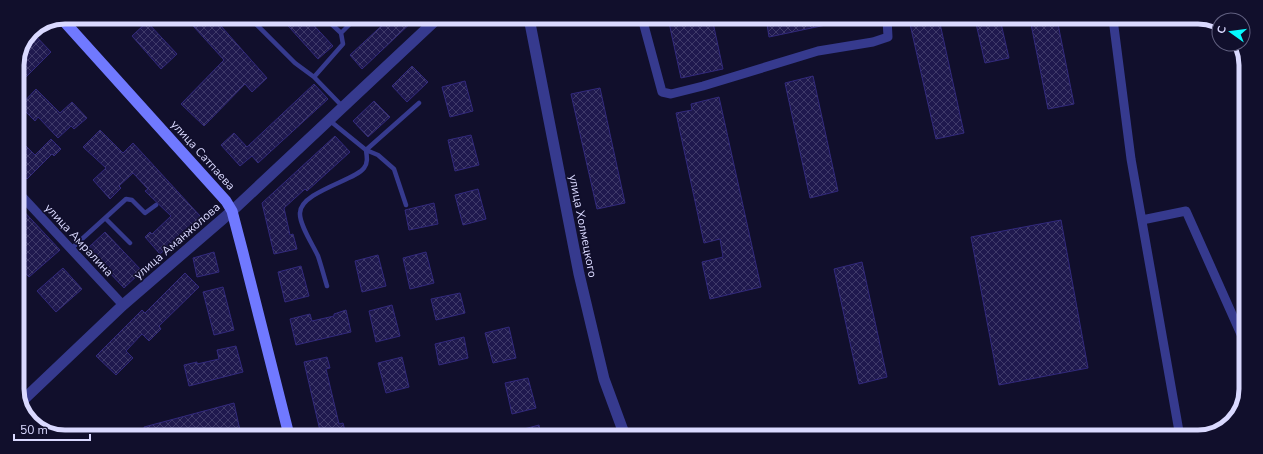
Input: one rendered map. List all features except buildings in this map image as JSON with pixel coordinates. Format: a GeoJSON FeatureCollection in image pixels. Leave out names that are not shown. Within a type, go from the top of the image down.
{"type":"FeatureCollection","features":[{"type":"Feature","properties":{"kind":"main road","name":"улица Сатпаева"},"geometry":{"type":"LineString","coordinates":[[66,24],[215,187],[232,211],[288,430]]}},
{"type":"Feature","properties":{"kind":"street","name":"улица Аманжолова"},"geometry":{"type":"LineString","coordinates":[[25,398],[123,305],[232,211],[432,24]]}},
{"type":"Feature","properties":{"kind":"street","name":"улица Холмецкого"},"geometry":{"type":"LineString","coordinates":[[530,24],[579,274],[604,379],[623,430]]}},
{"type":"Feature","properties":{"kind":"street"},"geometry":{"type":"LineString","coordinates":[[644,24],[662,92],[671,94],[818,51],[873,42],[888,37],[887,24]]}},
{"type":"Feature","properties":{"kind":"street"},"geometry":{"type":"LineString","coordinates":[[1114,24],[1131,159],[1179,430]]}},
{"type":"Feature","properties":{"kind":"street","name":"улица Амралина"},"geometry":{"type":"LineString","coordinates":[[24,199],[123,305]]}},
{"type":"Feature","properties":{"kind":"street"},"geometry":{"type":"LineString","coordinates":[[1142,220],[1186,211],[1239,330]]}},
{"type":"Feature","properties":{"kind":"lane"},"geometry":{"type":"LineString","coordinates":[[256,24],[295,63],[314,77],[343,107]]}},
{"type":"Feature","properties":{"kind":"lane"},"geometry":{"type":"LineString","coordinates":[[314,77],[343,44],[342,32],[332,24]]}},
{"type":"Feature","properties":{"kind":"lane"},"geometry":{"type":"LineString","coordinates":[[342,32],[350,24]]}},
{"type":"Feature","properties":{"kind":"lane"},"geometry":{"type":"LineString","coordinates":[[366,150],[419,104]]}},
{"type":"Feature","properties":{"kind":"lane"},"geometry":{"type":"LineString","coordinates":[[329,120],[366,150],[378,155],[394,169],[406,205]]}},
{"type":"Feature","properties":{"kind":"lane"},"geometry":{"type":"LineString","coordinates":[[326,286],[318,257],[300,217],[300,211],[308,200],[330,185],[362,170],[367,162],[366,150]]}},
{"type":"Feature","properties":{"kind":"lane"},"geometry":{"type":"LineString","coordinates":[[71,249],[126,199],[132,200],[145,213],[156,205]]}},
{"type":"Feature","properties":{"kind":"lane"},"geometry":{"type":"LineString","coordinates":[[105,218],[130,243]]}}]}
